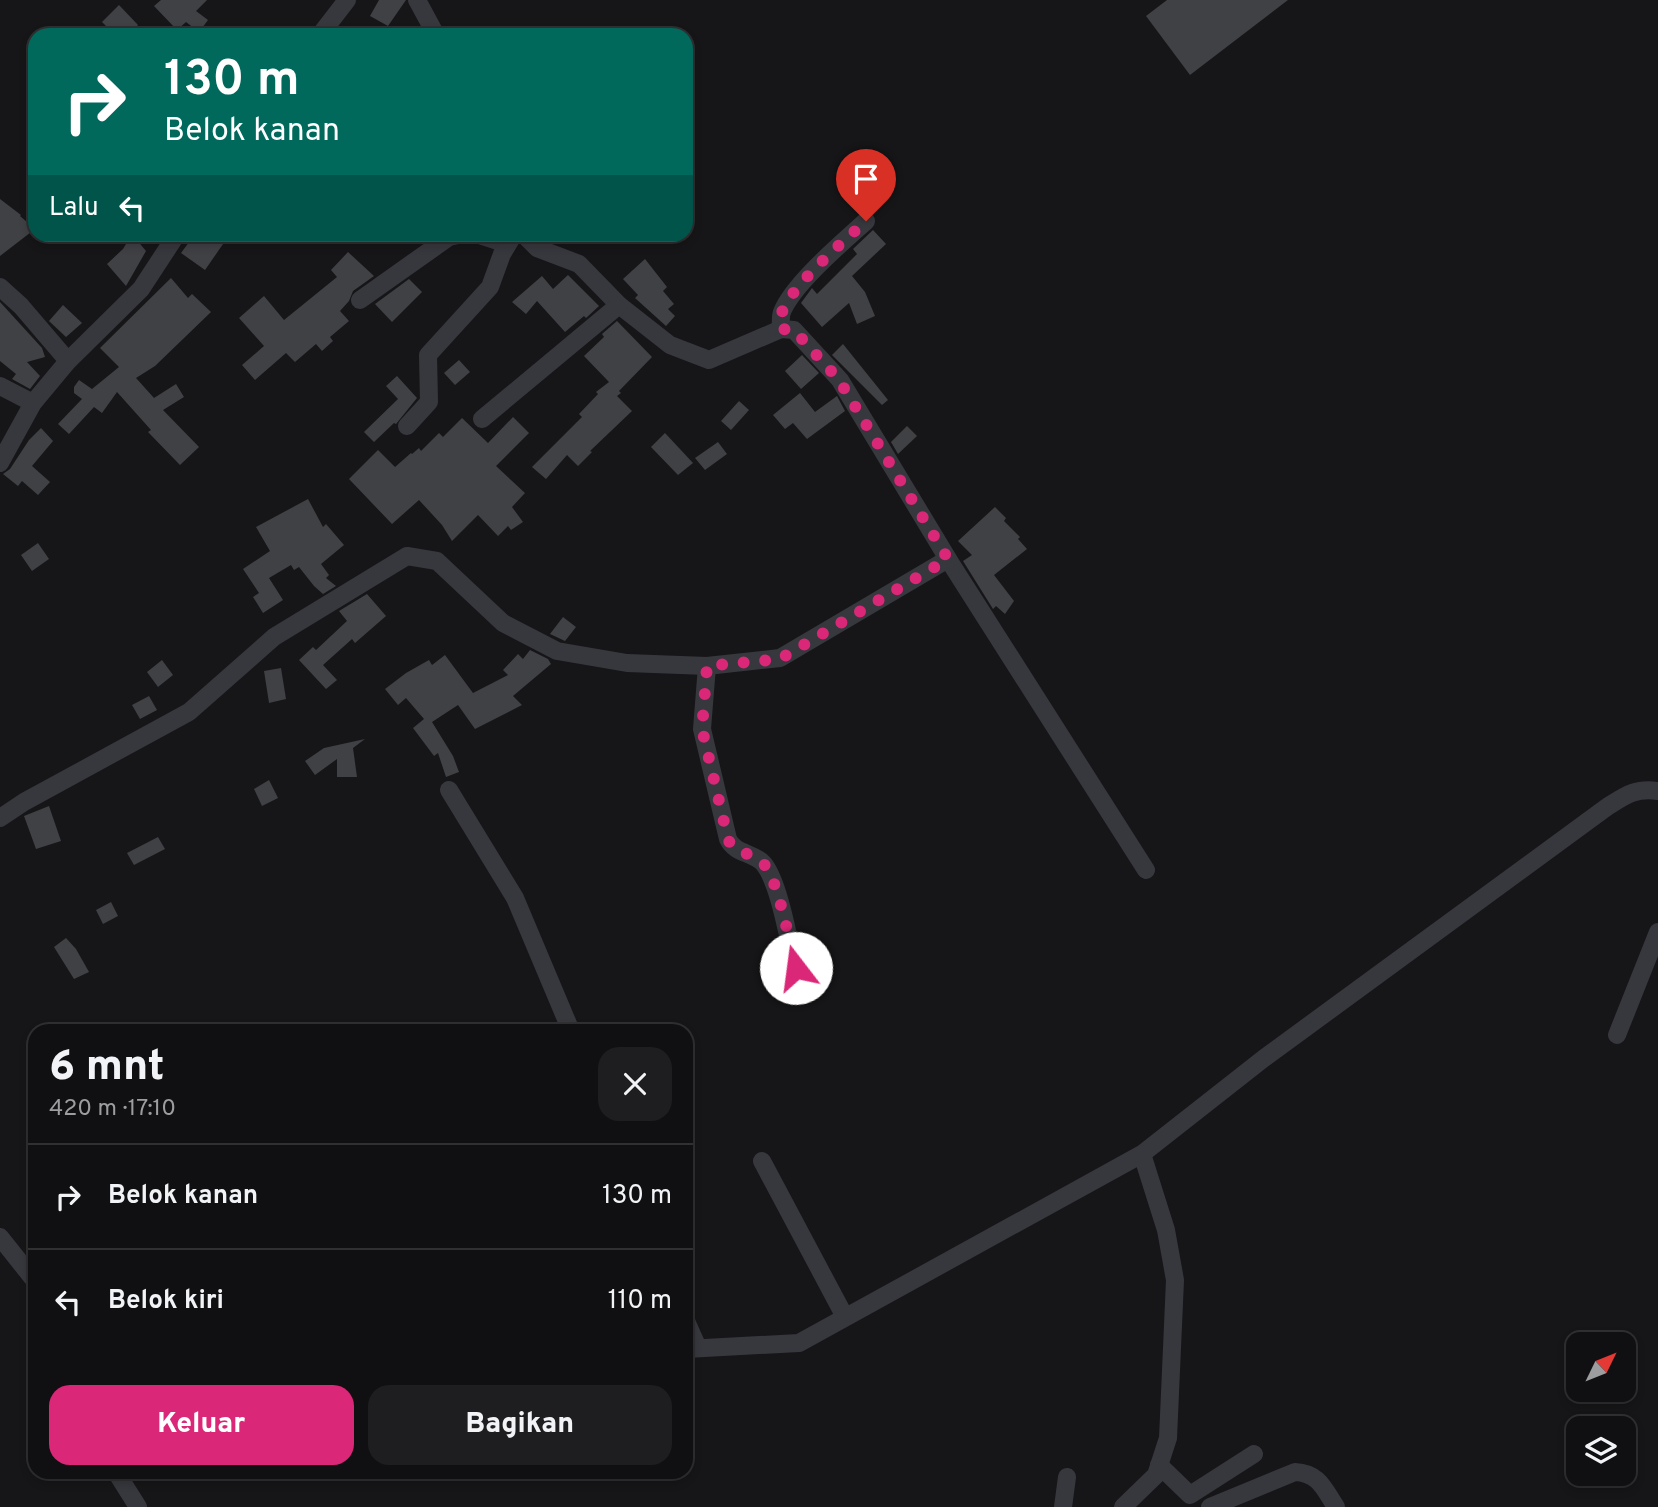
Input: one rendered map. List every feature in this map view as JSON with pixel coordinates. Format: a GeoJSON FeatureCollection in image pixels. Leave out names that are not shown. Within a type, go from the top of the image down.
{"type":"FeatureCollection","features":[{"type":"Feature","properties":{"kind":"street"},"geometry":{"type":"LineString","coordinates":[[325,28],[347,0]]}},
{"type":"Feature","properties":{"kind":"street"},"geometry":{"type":"LineString","coordinates":[[417,0],[432,28]]}},
{"type":"Feature","properties":{"kind":"street"},"geometry":{"type":"LineString","coordinates":[[781,329],[782,313],[797,290],[827,257],[866,221]]}},
{"type":"Feature","properties":{"kind":"street"},"geometry":{"type":"LineString","coordinates":[[0,463],[33,403],[68,361],[141,289],[172,242]]}},
{"type":"Feature","properties":{"kind":"street"},"geometry":{"type":"LineString","coordinates":[[360,300],[442,242]]}},
{"type":"Feature","properties":{"kind":"street"},"geometry":{"type":"LineString","coordinates":[[407,426],[429,402],[428,355],[490,287],[510,242]]}},
{"type":"Feature","properties":{"kind":"street"},"geometry":{"type":"LineString","coordinates":[[531,242],[537,248],[579,264],[619,306],[670,345],[709,360],[781,329],[794,330],[839,380],[948,559],[1146,870]]}},
{"type":"Feature","properties":{"kind":"street"},"geometry":{"type":"LineString","coordinates":[[0,287],[21,306],[68,361]]}},
{"type":"Feature","properties":{"kind":"street"},"geometry":{"type":"LineString","coordinates":[[482,419],[619,306]]}},
{"type":"Feature","properties":{"kind":"street"},"geometry":{"type":"LineString","coordinates":[[0,386],[33,403]]}},
{"type":"Feature","properties":{"kind":"street"},"geometry":{"type":"LineString","coordinates":[[0,818],[24,802],[188,712],[274,637],[407,556],[437,561],[503,623],[557,651],[627,663],[707,666],[780,659],[948,559]]}},
{"type":"Feature","properties":{"kind":"street"},"geometry":{"type":"LineString","coordinates":[[707,666],[702,729],[728,839],[736,849],[756,857],[764,864],[773,880],[796,968]]}},
{"type":"Feature","properties":{"kind":"street"},"geometry":{"type":"LineString","coordinates":[[449,790],[515,898],[568,1024]]}},
{"type":"Feature","properties":{"kind":"street"},"geometry":{"type":"LineString","coordinates":[[693,1349],[799,1343],[1142,1154],[1263,1059],[1470,909],[1568,834],[1620,798],[1650,790]]}},
{"type":"Feature","properties":{"kind":"street"},"geometry":{"type":"LineString","coordinates":[[1617,1035],[1658,932]]}},
{"type":"Feature","properties":{"kind":"street"},"geometry":{"type":"LineString","coordinates":[[1123,1507],[1158,1470],[1168,1438],[1175,1280],[1166,1230],[1142,1154]]}},
{"type":"Feature","properties":{"kind":"street"},"geometry":{"type":"LineString","coordinates":[[762,1161],[845,1317]]}},
{"type":"Feature","properties":{"kind":"street"},"geometry":{"type":"LineString","coordinates":[[0,1237],[28,1273]]}},
{"type":"Feature","properties":{"kind":"street"},"geometry":{"type":"LineString","coordinates":[[19,1263],[28,1257]]}},
{"type":"Feature","properties":{"kind":"street"},"geometry":{"type":"LineString","coordinates":[[1158,1470],[1190,1495],[1254,1454]]}},
{"type":"Feature","properties":{"kind":"street"},"geometry":{"type":"LineString","coordinates":[[1158,1470],[1189,1506],[1194,1507]]}},
{"type":"Feature","properties":{"kind":"street"},"geometry":{"type":"LineString","coordinates":[[1210,1507],[1295,1472],[1308,1473],[1318,1480],[1336,1507]]}},
{"type":"Feature","properties":{"kind":"street"},"geometry":{"type":"LineString","coordinates":[[1063,1507],[1067,1477]]}},
{"type":"Feature","properties":{"kind":"street"},"geometry":{"type":"LineString","coordinates":[[120,1479],[138,1507]]}},
{"type":"Feature","properties":{"kind":"building"},"geometry":{"type":"Polygon","coordinates":[[[161,0],[207,0],[196,11],[208,20],[202,28],[194,28],[186,22],[175,28],[154,6],[161,0]]]}},
{"type":"Feature","properties":{"kind":"building"},"geometry":{"type":"Polygon","coordinates":[[[379,0],[406,0],[388,26],[370,16],[379,0]]]}},
{"type":"Feature","properties":{"kind":"building"},"geometry":{"type":"Polygon","coordinates":[[[1167,0],[1288,0],[1190,75],[1146,16],[1167,0]]]}},
{"type":"Feature","properties":{"kind":"building"},"geometry":{"type":"Polygon","coordinates":[[[119,5],[138,25],[135,28],[108,28],[102,22],[119,5]]]}},
{"type":"Feature","properties":{"kind":"building"},"geometry":{"type":"Polygon","coordinates":[[[0,199],[28,223],[28,234],[0,256],[0,199]]]}},
{"type":"Feature","properties":{"kind":"building"},"geometry":{"type":"Polygon","coordinates":[[[873,230],[886,244],[852,276],[865,292],[875,316],[857,324],[849,303],[822,327],[801,303],[812,288],[817,294],[857,254],[853,249],[873,230]]]}},
{"type":"Feature","properties":{"kind":"building"},"geometry":{"type":"Polygon","coordinates":[[[127,242],[139,242],[146,251],[126,286],[107,264],[127,242]]]}},
{"type":"Feature","properties":{"kind":"building"},"geometry":{"type":"Polygon","coordinates":[[[189,242],[224,242],[205,270],[181,253],[189,242]]]}},
{"type":"Feature","properties":{"kind":"building"},"geometry":{"type":"Polygon","coordinates":[[[348,252],[374,276],[353,291],[340,311],[349,321],[330,337],[333,341],[322,351],[316,344],[295,362],[286,353],[255,380],[242,365],[264,346],[239,318],[264,296],[284,320],[337,277],[331,270],[348,252]]]}},
{"type":"Feature","properties":{"kind":"building"},"geometry":{"type":"Polygon","coordinates":[[[645,259],[667,287],[663,291],[674,304],[668,309],[675,316],[666,326],[635,298],[638,295],[623,279],[645,259]]]}},
{"type":"Feature","properties":{"kind":"building"},"geometry":{"type":"Polygon","coordinates":[[[568,275],[599,306],[565,332],[537,301],[526,314],[512,302],[542,276],[553,289],[568,275]]]}},
{"type":"Feature","properties":{"kind":"building"},"geometry":{"type":"Polygon","coordinates":[[[171,278],[188,298],[192,294],[211,312],[155,366],[136,378],[154,398],[176,384],[184,397],[163,410],[199,447],[180,465],[148,432],[151,430],[117,392],[102,413],[94,407],[69,434],[58,424],[82,399],[74,393],[74,387],[79,380],[92,389],[119,367],[100,348],[171,278]]]}},
{"type":"Feature","properties":{"kind":"building"},"geometry":{"type":"Polygon","coordinates":[[[409,279],[422,292],[392,322],[375,304],[409,279]]]}},
{"type":"Feature","properties":{"kind":"building"},"geometry":{"type":"Polygon","coordinates":[[[0,302],[42,348],[45,357],[27,362],[40,376],[30,389],[12,379],[16,374],[0,361],[0,302]]]}},
{"type":"Feature","properties":{"kind":"building"},"geometry":{"type":"Polygon","coordinates":[[[63,305],[82,323],[66,337],[49,321],[63,305]]]}},
{"type":"Feature","properties":{"kind":"building"},"geometry":{"type":"Polygon","coordinates":[[[617,321],[652,357],[617,396],[632,411],[578,466],[567,455],[546,479],[532,467],[582,417],[579,414],[598,394],[596,392],[609,382],[584,356],[617,321]]]}},
{"type":"Feature","properties":{"kind":"building"},"geometry":{"type":"Polygon","coordinates":[[[843,344],[888,400],[882,405],[832,355],[843,344]]]}},
{"type":"Feature","properties":{"kind":"building"},"geometry":{"type":"Polygon","coordinates":[[[802,355],[819,373],[801,389],[785,371],[802,355]]]}},
{"type":"Feature","properties":{"kind":"building"},"geometry":{"type":"Polygon","coordinates":[[[459,360],[470,372],[455,385],[444,373],[459,360]]]}},
{"type":"Feature","properties":{"kind":"building"},"geometry":{"type":"Polygon","coordinates":[[[397,376],[417,398],[396,424],[374,442],[364,432],[398,399],[386,386],[397,376]]]}},
{"type":"Feature","properties":{"kind":"building"},"geometry":{"type":"Polygon","coordinates":[[[800,393],[815,412],[837,396],[845,411],[807,439],[793,423],[785,429],[773,415],[800,393]]]}},
{"type":"Feature","properties":{"kind":"building"},"geometry":{"type":"Polygon","coordinates":[[[739,401],[749,410],[731,430],[721,421],[739,401]]]}},
{"type":"Feature","properties":{"kind":"building"},"geometry":{"type":"Polygon","coordinates":[[[513,417],[529,433],[496,466],[525,493],[512,507],[523,522],[511,530],[508,526],[498,536],[478,515],[452,541],[442,525],[419,500],[392,524],[349,479],[378,450],[395,467],[419,448],[421,451],[439,433],[443,437],[462,418],[488,443],[513,417]]]}},
{"type":"Feature","properties":{"kind":"building"},"geometry":{"type":"Polygon","coordinates":[[[907,426],[917,436],[898,454],[891,442],[907,426]]]}},
{"type":"Feature","properties":{"kind":"building"},"geometry":{"type":"Polygon","coordinates":[[[41,428],[53,441],[32,466],[50,482],[38,495],[22,481],[18,486],[3,474],[10,469],[29,440],[41,428]]]}},
{"type":"Feature","properties":{"kind":"building"},"geometry":{"type":"Polygon","coordinates":[[[665,433],[693,463],[678,475],[651,447],[665,433]]]}},
{"type":"Feature","properties":{"kind":"building"},"geometry":{"type":"Polygon","coordinates":[[[718,442],[727,454],[705,470],[695,458],[718,442]]]}},
{"type":"Feature","properties":{"kind":"building"},"geometry":{"type":"Polygon","coordinates":[[[308,499],[323,527],[326,524],[344,545],[321,564],[329,575],[326,578],[336,586],[323,594],[299,567],[294,570],[291,565],[269,578],[283,600],[263,613],[253,597],[259,593],[243,569],[270,551],[256,527],[308,499]]]}},
{"type":"Feature","properties":{"kind":"building"},"geometry":{"type":"Polygon","coordinates":[[[995,507],[1027,549],[994,575],[1014,601],[1005,614],[996,606],[993,609],[963,561],[972,555],[958,541],[995,507]]]}},
{"type":"Feature","properties":{"kind":"building"},"geometry":{"type":"Polygon","coordinates":[[[38,543],[49,559],[32,571],[21,555],[38,543]]]}},
{"type":"Feature","properties":{"kind":"building"},"geometry":{"type":"Polygon","coordinates":[[[367,594],[386,616],[355,643],[352,639],[323,665],[337,680],[326,689],[299,660],[313,647],[316,650],[347,621],[339,611],[367,594]]]}},
{"type":"Feature","properties":{"kind":"building"},"geometry":{"type":"Polygon","coordinates":[[[563,617],[576,627],[565,641],[550,634],[563,617]]]}},
{"type":"Feature","properties":{"kind":"building"},"geometry":{"type":"Polygon","coordinates":[[[530,650],[548,659],[551,664],[513,696],[522,705],[475,729],[458,705],[432,722],[453,756],[459,772],[446,777],[438,753],[434,756],[413,728],[424,719],[406,698],[398,705],[385,689],[406,673],[429,660],[432,665],[445,655],[473,693],[508,675],[503,670],[518,654],[523,659],[530,650]]]}},
{"type":"Feature","properties":{"kind":"building"},"geometry":{"type":"Polygon","coordinates":[[[162,660],[173,675],[158,687],[147,672],[162,660]]]}},
{"type":"Feature","properties":{"kind":"building"},"geometry":{"type":"Polygon","coordinates":[[[281,668],[286,699],[269,703],[264,671],[281,668]]]}},
{"type":"Feature","properties":{"kind":"building"},"geometry":{"type":"Polygon","coordinates":[[[149,696],[157,710],[140,719],[132,705],[149,696]]]}},
{"type":"Feature","properties":{"kind":"building"},"geometry":{"type":"Polygon","coordinates":[[[365,739],[353,748],[357,777],[337,777],[337,759],[315,775],[305,761],[324,748],[365,739]]]}},
{"type":"Feature","properties":{"kind":"building"},"geometry":{"type":"Polygon","coordinates":[[[269,780],[278,798],[262,806],[254,789],[269,780]]]}},
{"type":"Feature","properties":{"kind":"building"},"geometry":{"type":"Polygon","coordinates":[[[49,806],[61,841],[36,849],[24,816],[49,806]]]}},
{"type":"Feature","properties":{"kind":"building"},"geometry":{"type":"Polygon","coordinates":[[[158,837],[165,849],[134,865],[127,853],[158,837]]]}},
{"type":"Feature","properties":{"kind":"building"},"geometry":{"type":"Polygon","coordinates":[[[111,902],[118,916],[103,924],[96,910],[111,902]]]}},
{"type":"Feature","properties":{"kind":"building"},"geometry":{"type":"Polygon","coordinates":[[[66,938],[76,949],[89,972],[74,979],[54,947],[66,938]]]}},
{"type":"Feature","properties":{"kind":"route"},"geometry":{"type":"LineString","coordinates":[[796,968],[773,880],[764,864],[756,857],[730,845],[728,839],[702,729],[707,666],[780,659],[948,559],[839,380],[794,330],[781,329],[782,313],[797,290],[827,257],[866,221]]}}]}
